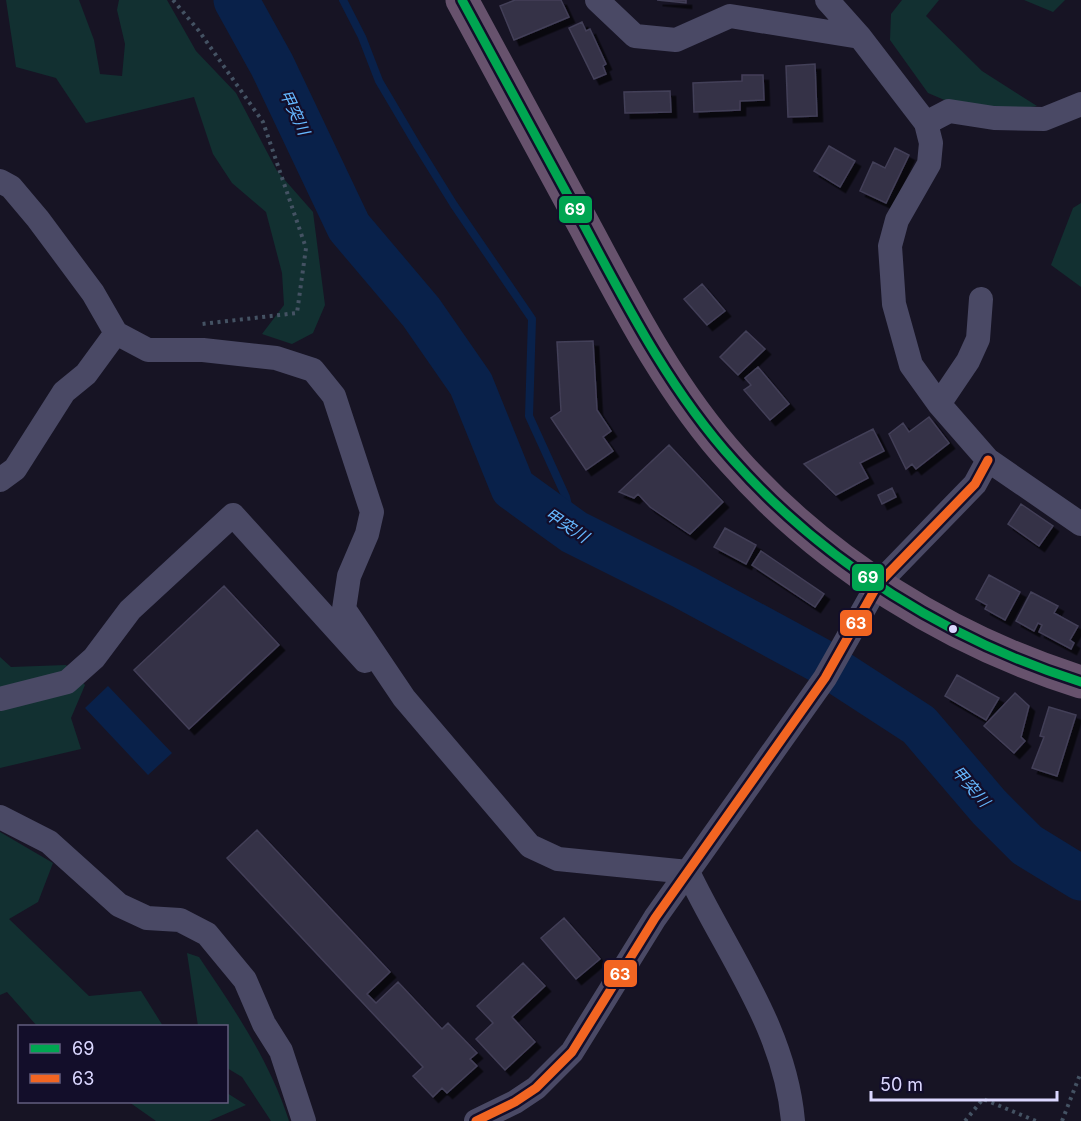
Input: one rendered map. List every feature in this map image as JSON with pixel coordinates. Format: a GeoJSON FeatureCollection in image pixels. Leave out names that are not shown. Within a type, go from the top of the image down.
{"type":"FeatureCollection","features":[{"type":"Feature","properties":{"kind":"highway"},"geometry":{"type":"LineString","coordinates":[[462,0],[613,280],[660,360],[733,460],[789,518],[835,555],[878,584],[974,639],[1081,682]]}},
{"type":"Feature","properties":{"kind":"street"},"geometry":{"type":"LineString","coordinates":[[597,0],[635,36],[676,40],[730,8],[860,37]]}},
{"type":"Feature","properties":{"kind":"street"},"geometry":{"type":"LineString","coordinates":[[827,0],[860,37],[926,123],[931,143],[929,164],[897,220],[890,246],[894,304],[911,365],[939,404],[988,460],[1081,524]]}},
{"type":"Feature","properties":{"kind":"street"},"geometry":{"type":"LineString","coordinates":[[926,123],[949,111],[994,118],[1044,119],[1081,104]]}},
{"type":"Feature","properties":{"kind":"street"},"geometry":{"type":"LineString","coordinates":[[0,181],[11,187],[38,219],[93,293],[116,333],[148,350],[203,350],[276,358],[313,370],[334,396],[372,512],[367,534],[349,576],[344,609],[405,698],[530,846],[558,859],[688,872]]}},
{"type":"Feature","properties":{"kind":"street"},"geometry":{"type":"LineString","coordinates":[[939,404],[968,361],[978,339],[981,298]]}},
{"type":"Feature","properties":{"kind":"street"},"geometry":{"type":"LineString","coordinates":[[0,480],[15,469],[64,392],[86,374],[116,333]]}},
{"type":"Feature","properties":{"kind":"street"},"geometry":{"type":"LineString","coordinates":[[968,361],[996,340]]}},
{"type":"Feature","properties":{"kind":"street"},"geometry":{"type":"LineString","coordinates":[[476,1121],[522,1098],[559,1067],[572,1052],[655,918],[825,678],[878,584],[975,484],[988,460]]}},
{"type":"Feature","properties":{"kind":"street"},"geometry":{"type":"LineString","coordinates":[[0,699],[67,682],[94,658],[130,610],[232,515],[387,686],[405,698]]}},
{"type":"Feature","properties":{"kind":"street"},"geometry":{"type":"LineString","coordinates":[[0,817],[50,842],[119,905],[147,918],[180,920],[207,934],[245,980],[264,1024],[281,1051],[304,1121]]}},
{"type":"Feature","properties":{"kind":"street"},"geometry":{"type":"LineString","coordinates":[[688,872],[705,907],[759,1002],[790,1092],[793,1121]]}},
{"type":"Feature","properties":{"kind":"path"},"geometry":{"type":"LineString","coordinates":[[173,0],[199,31],[263,122],[306,248],[297,313],[195,324]]}},
{"type":"Feature","properties":{"kind":"path"},"geometry":{"type":"LineString","coordinates":[[1062,1121],[1081,1072]]}},
{"type":"Feature","properties":{"kind":"path"},"geometry":{"type":"LineString","coordinates":[[965,1121],[983,1100],[1036,1121]]}},
{"type":"Feature","properties":{"kind":"green space"},"geometry":{"type":"Polygon","coordinates":[[[6,0],[79,0],[94,40],[100,74],[122,76],[125,44],[117,10],[119,0],[167,0],[196,51],[236,93],[277,171],[313,212],[325,305],[313,333],[292,344],[262,334],[284,305],[282,273],[266,212],[232,183],[213,154],[194,97],[86,123],[56,78],[16,67],[6,0]]]}},
{"type":"Feature","properties":{"kind":"green space"},"geometry":{"type":"Polygon","coordinates":[[[902,0],[939,0],[926,16],[982,71],[1037,106],[1001,112],[968,110],[928,93],[890,40],[891,14],[902,0]]]}},
{"type":"Feature","properties":{"kind":"green space"},"geometry":{"type":"Polygon","coordinates":[[[1024,0],[1065,0],[1053,12],[1024,0]]]}},
{"type":"Feature","properties":{"kind":"green space"},"geometry":{"type":"Polygon","coordinates":[[[1081,203],[1081,287],[1051,265],[1073,208],[1081,203]]]}},
{"type":"Feature","properties":{"kind":"green space"},"geometry":{"type":"Polygon","coordinates":[[[0,657],[11,667],[66,665],[85,685],[71,718],[81,749],[0,768],[0,657]]]}},
{"type":"Feature","properties":{"kind":"green space"},"geometry":{"type":"Polygon","coordinates":[[[0,832],[53,863],[38,902],[9,919],[89,996],[141,991],[162,1025],[36,1025],[7,992],[0,995],[0,832]]]}},
{"type":"Feature","properties":{"kind":"green space"},"geometry":{"type":"Polygon","coordinates":[[[187,953],[199,957],[238,1016],[272,1077],[289,1121],[271,1121],[242,1077],[228,1069],[228,1025],[198,1025],[187,953]]]}},
{"type":"Feature","properties":{"kind":"green space"},"geometry":{"type":"Polygon","coordinates":[[[228,1094],[246,1105],[209,1121],[156,1121],[130,1103],[228,1103],[228,1094]]]}},
{"type":"Feature","properties":{"kind":"water"},"geometry":{"type":"Polygon","coordinates":[[[108,686],[172,753],[148,775],[85,708],[108,686]]]}},
{"type":"Feature","properties":{"kind":"building"},"geometry":{"type":"Polygon","coordinates":[[[515,0],[561,0],[569,17],[514,40],[500,6],[515,0]]]}},
{"type":"Feature","properties":{"kind":"building"},"geometry":{"type":"Polygon","coordinates":[[[657,0],[686,0],[686,3],[657,0]]]}},
{"type":"Feature","properties":{"kind":"building"},"geometry":{"type":"Polygon","coordinates":[[[582,22],[586,31],[590,29],[606,64],[603,66],[606,74],[594,79],[569,28],[582,22]]]}},
{"type":"Feature","properties":{"kind":"building"},"geometry":{"type":"Polygon","coordinates":[[[815,64],[817,116],[788,117],[786,66],[815,64]]]}},
{"type":"Feature","properties":{"kind":"building"},"geometry":{"type":"Polygon","coordinates":[[[742,75],[763,75],[764,100],[740,101],[740,110],[694,112],[693,83],[742,81],[742,75]]]}},
{"type":"Feature","properties":{"kind":"building"},"geometry":{"type":"Polygon","coordinates":[[[670,91],[671,112],[625,113],[624,92],[670,91]]]}},
{"type":"Feature","properties":{"kind":"building"},"geometry":{"type":"Polygon","coordinates":[[[829,146],[855,161],[840,187],[814,171],[829,146]]]}},
{"type":"Feature","properties":{"kind":"building"},"geometry":{"type":"Polygon","coordinates":[[[895,148],[909,155],[886,203],[860,191],[873,162],[885,168],[895,148]]]}},
{"type":"Feature","properties":{"kind":"building"},"geometry":{"type":"Polygon","coordinates":[[[702,284],[725,311],[707,325],[684,299],[702,284]]]}},
{"type":"Feature","properties":{"kind":"building"},"geometry":{"type":"Polygon","coordinates":[[[746,331],[765,349],[738,375],[720,357],[746,331]]]}},
{"type":"Feature","properties":{"kind":"building"},"geometry":{"type":"Polygon","coordinates":[[[593,341],[597,410],[611,431],[603,437],[613,451],[586,470],[551,418],[561,411],[557,342],[593,341]]]}},
{"type":"Feature","properties":{"kind":"building"},"geometry":{"type":"Polygon","coordinates":[[[758,367],[789,404],[770,420],[744,390],[751,385],[745,378],[758,367]]]}},
{"type":"Feature","properties":{"kind":"building"},"geometry":{"type":"Polygon","coordinates":[[[929,417],[949,443],[916,469],[912,464],[906,469],[889,434],[903,423],[909,432],[929,417]]]}},
{"type":"Feature","properties":{"kind":"building"},"geometry":{"type":"Polygon","coordinates":[[[873,429],[884,451],[860,463],[868,478],[836,495],[804,464],[873,429]]]}},
{"type":"Feature","properties":{"kind":"building"},"geometry":{"type":"Polygon","coordinates":[[[669,445],[723,502],[690,534],[650,507],[638,494],[634,498],[619,492],[669,445]]]}},
{"type":"Feature","properties":{"kind":"building"},"geometry":{"type":"Polygon","coordinates":[[[892,488],[896,497],[882,504],[878,495],[892,488]]]}},
{"type":"Feature","properties":{"kind":"building"},"geometry":{"type":"Polygon","coordinates":[[[1021,504],[1053,526],[1039,546],[1008,524],[1021,504]]]}},
{"type":"Feature","properties":{"kind":"building"},"geometry":{"type":"Polygon","coordinates":[[[725,528],[756,545],[746,564],[714,547],[725,528]]]}},
{"type":"Feature","properties":{"kind":"building"},"geometry":{"type":"Polygon","coordinates":[[[761,551],[824,594],[815,607],[752,565],[761,551]]]}},
{"type":"Feature","properties":{"kind":"building"},"geometry":{"type":"Polygon","coordinates":[[[989,575],[1020,592],[1005,620],[985,609],[987,605],[976,599],[989,575]]]}},
{"type":"Feature","properties":{"kind":"building"},"geometry":{"type":"Polygon","coordinates":[[[224,586],[279,645],[189,729],[134,670],[224,586]]]}},
{"type":"Feature","properties":{"kind":"building"},"geometry":{"type":"Polygon","coordinates":[[[1031,592],[1058,606],[1054,613],[1078,626],[1070,640],[1074,643],[1071,649],[1039,632],[1042,625],[1038,623],[1034,631],[1016,621],[1031,592]]]}},
{"type":"Feature","properties":{"kind":"building"},"geometry":{"type":"Polygon","coordinates":[[[957,675],[999,698],[986,720],[945,696],[957,675]]]}},
{"type":"Feature","properties":{"kind":"building"},"geometry":{"type":"Polygon","coordinates":[[[1015,693],[1029,706],[1021,737],[1025,741],[1014,753],[984,726],[1015,693]]]}},
{"type":"Feature","properties":{"kind":"building"},"geometry":{"type":"Polygon","coordinates":[[[1049,707],[1076,715],[1057,776],[1032,768],[1044,737],[1040,736],[1049,707]]]}},
{"type":"Feature","properties":{"kind":"building"},"geometry":{"type":"Polygon","coordinates":[[[257,830],[390,972],[367,994],[376,1003],[398,982],[442,1029],[448,1023],[477,1053],[470,1059],[477,1066],[447,1093],[442,1088],[433,1097],[413,1076],[423,1067],[227,858],[257,830]]]}},
{"type":"Feature","properties":{"kind":"building"},"geometry":{"type":"Polygon","coordinates":[[[564,918],[600,959],[576,979],[541,938],[564,918]]]}},
{"type":"Feature","properties":{"kind":"building"},"geometry":{"type":"Polygon","coordinates":[[[523,963],[545,986],[512,1017],[535,1042],[505,1070],[476,1039],[493,1023],[477,1006],[523,963]]]}},
{"type":"Feature","properties":{"kind":"waterway","name":"甲突川"},"geometry":{"type":"LineString","coordinates":[[236,0],[272,65],[349,227],[421,312],[471,384],[513,488],[574,532],[684,587],[819,660],[919,725],[989,807],[1027,845],[1081,878]]}},
{"type":"Feature","properties":{"kind":"waterway"},"geometry":{"type":"LineString","coordinates":[[343,0],[362,37],[379,81],[418,147],[454,205],[532,319],[529,416],[566,497],[574,532]]}},
{"type":"Feature","properties":{"kind":"transit line","name":"69"},"geometry":{"type":"LineString","coordinates":[[462,0],[652,349],[691,407],[734,461],[808,533],[849,565],[892,594],[984,645],[1081,682]]}},
{"type":"Feature","properties":{"kind":"transit line","name":"63"},"geometry":{"type":"LineString","coordinates":[[476,1121],[515,1102],[536,1088],[572,1052],[655,918],[825,678],[878,584],[975,484],[988,460]]}}]}
